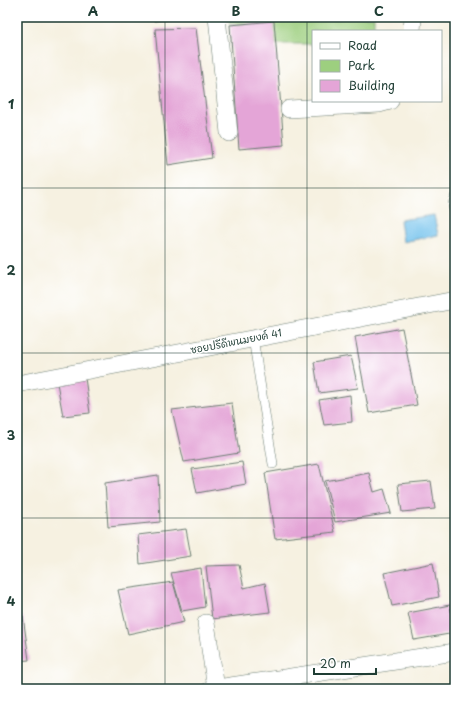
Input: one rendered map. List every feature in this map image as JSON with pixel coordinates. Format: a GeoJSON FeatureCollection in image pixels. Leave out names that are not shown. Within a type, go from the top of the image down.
{"type":"FeatureCollection","features":[{"type":"Feature","properties":{"kind":"street"},"geometry":{"type":"LineString","coordinates":[[217,17],[230,133]]}},
{"type":"Feature","properties":{"kind":"street"},"geometry":{"type":"LineString","coordinates":[[412,30],[413,17]]}},
{"type":"Feature","properties":{"kind":"street"},"geometry":{"type":"LineString","coordinates":[[289,108],[379,104],[386,102]]}},
{"type":"Feature","properties":{"kind":"street","name":"ซอยปรีดีพนมยงค์ 41"},"geometry":{"type":"LineString","coordinates":[[17,384],[455,300]]}},
{"type":"Feature","properties":{"kind":"street"},"geometry":{"type":"LineString","coordinates":[[206,622],[223,688],[455,652]]}},
{"type":"Feature","properties":{"kind":"lane"},"geometry":{"type":"LineString","coordinates":[[455,197],[452,204],[455,217]]}},
{"type":"Feature","properties":{"kind":"lane"},"geometry":{"type":"LineString","coordinates":[[253,338],[274,464]]}},
{"type":"Feature","properties":{"kind":"green space"},"geometry":{"type":"Polygon","coordinates":[[[228,17],[374,17],[374,30],[312,30],[312,44],[275,44],[273,21],[230,25],[228,17]]]}},
{"type":"Feature","properties":{"kind":"water"},"geometry":{"type":"Polygon","coordinates":[[[434,215],[438,235],[403,242],[400,220],[434,215]]]}},
{"type":"Feature","properties":{"kind":"building"},"geometry":{"type":"Polygon","coordinates":[[[154,17],[181,17],[181,18],[154,21],[154,17]]]}},
{"type":"Feature","properties":{"kind":"building"},"geometry":{"type":"Polygon","coordinates":[[[274,21],[284,145],[239,149],[230,25],[274,21]]]}},
{"type":"Feature","properties":{"kind":"building"},"geometry":{"type":"Polygon","coordinates":[[[196,28],[212,158],[168,165],[155,29],[196,28]]]}},
{"type":"Feature","properties":{"kind":"building"},"geometry":{"type":"Polygon","coordinates":[[[402,328],[417,405],[369,413],[355,337],[402,328]]]}},
{"type":"Feature","properties":{"kind":"building"},"geometry":{"type":"Polygon","coordinates":[[[351,356],[358,388],[319,393],[314,362],[351,356]]]}},
{"type":"Feature","properties":{"kind":"building"},"geometry":{"type":"Polygon","coordinates":[[[85,378],[90,413],[63,416],[57,383],[85,378]]]}},
{"type":"Feature","properties":{"kind":"building"},"geometry":{"type":"Polygon","coordinates":[[[350,395],[352,422],[324,425],[319,400],[350,395]]]}},
{"type":"Feature","properties":{"kind":"building"},"geometry":{"type":"Polygon","coordinates":[[[232,403],[239,453],[184,462],[172,410],[232,403]]]}},
{"type":"Feature","properties":{"kind":"building"},"geometry":{"type":"Polygon","coordinates":[[[242,462],[246,484],[197,493],[192,469],[242,462]]]}},
{"type":"Feature","properties":{"kind":"building"},"geometry":{"type":"Polygon","coordinates":[[[319,464],[335,532],[275,539],[265,473],[319,464]]]}},
{"type":"Feature","properties":{"kind":"building"},"geometry":{"type":"Polygon","coordinates":[[[369,473],[374,492],[384,489],[391,513],[335,522],[325,481],[369,473]]]}},
{"type":"Feature","properties":{"kind":"building"},"geometry":{"type":"Polygon","coordinates":[[[158,475],[160,522],[108,527],[105,483],[158,475]]]}},
{"type":"Feature","properties":{"kind":"building"},"geometry":{"type":"Polygon","coordinates":[[[431,481],[435,509],[402,512],[398,484],[431,481]]]}},
{"type":"Feature","properties":{"kind":"building"},"geometry":{"type":"Polygon","coordinates":[[[186,529],[191,556],[140,564],[138,535],[186,529]]]}},
{"type":"Feature","properties":{"kind":"building"},"geometry":{"type":"Polygon","coordinates":[[[433,563],[439,597],[392,606],[384,573],[433,563]]]}},
{"type":"Feature","properties":{"kind":"building"},"geometry":{"type":"Polygon","coordinates":[[[239,565],[244,588],[265,583],[270,612],[212,619],[206,566],[239,565]]]}},
{"type":"Feature","properties":{"kind":"building"},"geometry":{"type":"Polygon","coordinates":[[[201,568],[205,607],[182,611],[171,573],[201,568]]]}},
{"type":"Feature","properties":{"kind":"building"},"geometry":{"type":"Polygon","coordinates":[[[173,582],[184,622],[128,634],[118,590],[173,582]]]}},
{"type":"Feature","properties":{"kind":"building"},"geometry":{"type":"Polygon","coordinates":[[[450,605],[455,633],[414,640],[408,613],[450,605]]]}},
{"type":"Feature","properties":{"kind":"building"},"geometry":{"type":"Polygon","coordinates":[[[23,616],[29,660],[17,661],[17,617],[23,616]]]}}]}
